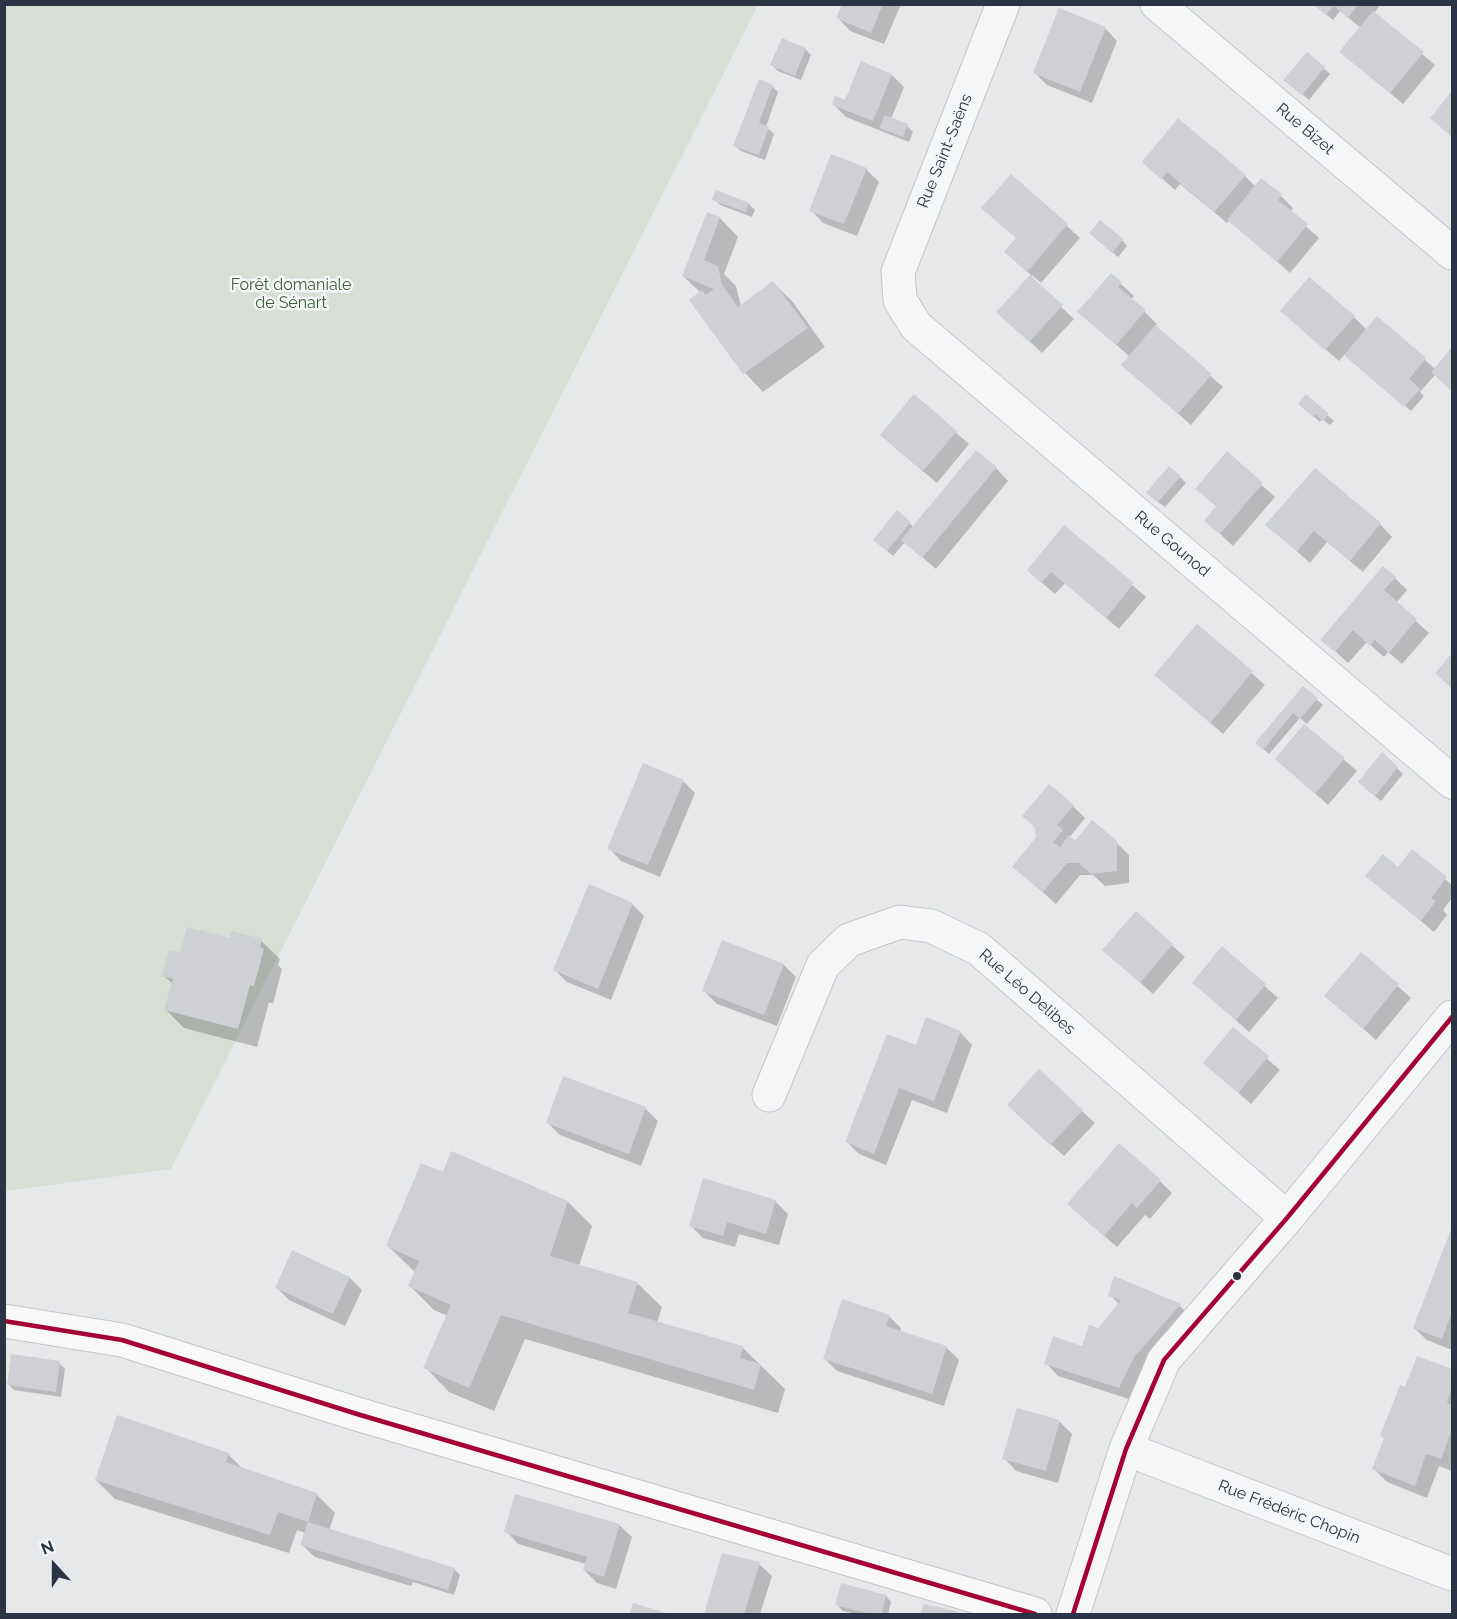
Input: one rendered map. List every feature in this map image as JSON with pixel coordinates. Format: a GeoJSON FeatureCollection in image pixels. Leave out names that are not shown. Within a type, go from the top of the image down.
{"type":"FeatureCollection","features":[{"type":"Feature","properties":{"kind":"main road"},"geometry":{"type":"LineString","coordinates":[[4,1321],[122,1340],[357,1414],[1035,1614]]}},
{"type":"Feature","properties":{"kind":"street","name":"Rue Saint-Saëns"},"geometry":{"type":"LineString","coordinates":[[900,300],[898,272],[1003,4]]}},
{"type":"Feature","properties":{"kind":"street","name":"Rue Bizet"},"geometry":{"type":"LineString","coordinates":[[1157,4],[1452,253]]}},
{"type":"Feature","properties":{"kind":"street","name":"Rue Gounod"},"geometry":{"type":"LineString","coordinates":[[900,300],[916,327],[1452,782]]}},
{"type":"Feature","properties":{"kind":"street","name":"Rue Léo Delibes"},"geometry":{"type":"LineString","coordinates":[[769,1095],[823,965],[849,940],[900,922],[931,926],[979,950],[1287,1218]]}},
{"type":"Feature","properties":{"kind":"street"},"geometry":{"type":"LineString","coordinates":[[1073,1614],[1126,1449],[1164,1360],[1287,1218],[1452,1017]]}},
{"type":"Feature","properties":{"kind":"street","name":"Rue Frédéric Chopin"},"geometry":{"type":"LineString","coordinates":[[1126,1449],[1452,1574]]}},
{"type":"Feature","properties":{"kind":"green space","name":"Forêt domaniale de Sénart"},"geometry":{"type":"Polygon","coordinates":[[[4,5],[758,5],[171,1169],[5,1191],[4,5]]]}},
{"type":"Feature","properties":{"kind":"building"},"geometry":{"type":"Polygon","coordinates":[[[842,4],[883,4],[871,33],[836,18],[842,4]]]}},
{"type":"Feature","properties":{"kind":"building"},"geometry":{"type":"Polygon","coordinates":[[[1313,4],[1359,4],[1348,18],[1334,6],[1326,15],[1313,4]]]}},
{"type":"Feature","properties":{"kind":"building"},"geometry":{"type":"Polygon","coordinates":[[[1059,8],[1106,27],[1080,92],[1033,73],[1059,8]]]}},
{"type":"Feature","properties":{"kind":"building"},"geometry":{"type":"Polygon","coordinates":[[[1373,11],[1424,52],[1390,93],[1339,52],[1373,11]]]}},
{"type":"Feature","properties":{"kind":"building"},"geometry":{"type":"Polygon","coordinates":[[[782,38],[806,48],[795,76],[770,65],[782,38]]]}},
{"type":"Feature","properties":{"kind":"building"},"geometry":{"type":"Polygon","coordinates":[[[1307,52],[1325,67],[1302,95],[1283,80],[1307,52]]]}},
{"type":"Feature","properties":{"kind":"building"},"geometry":{"type":"Polygon","coordinates":[[[861,61],[892,74],[873,121],[832,105],[835,96],[845,100],[861,61]]]}},
{"type":"Feature","properties":{"kind":"building"},"geometry":{"type":"Polygon","coordinates":[[[759,79],[773,85],[759,123],[769,127],[759,155],[733,146],[759,79]]]}},
{"type":"Feature","properties":{"kind":"building"},"geometry":{"type":"Polygon","coordinates":[[[1452,91],[1452,137],[1430,118],[1452,91]]]}},
{"type":"Feature","properties":{"kind":"building"},"geometry":{"type":"Polygon","coordinates":[[[885,115],[908,124],[903,137],[879,128],[885,115]]]}},
{"type":"Feature","properties":{"kind":"building"},"geometry":{"type":"Polygon","coordinates":[[[1178,118],[1246,175],[1214,212],[1167,172],[1161,179],[1142,162],[1178,118]]]}},
{"type":"Feature","properties":{"kind":"building"},"geometry":{"type":"Polygon","coordinates":[[[831,154],[867,168],[844,224],[809,211],[831,154]]]}},
{"type":"Feature","properties":{"kind":"building"},"geometry":{"type":"Polygon","coordinates":[[[1011,174],[1068,224],[1027,272],[1004,252],[1016,238],[981,208],[1011,174]]]}},
{"type":"Feature","properties":{"kind":"building"},"geometry":{"type":"Polygon","coordinates":[[[1261,178],[1282,194],[1278,200],[1308,224],[1277,262],[1227,220],[1261,178]]]}},
{"type":"Feature","properties":{"kind":"building"},"geometry":{"type":"Polygon","coordinates":[[[716,190],[749,203],[746,212],[712,200],[716,190]]]}},
{"type":"Feature","properties":{"kind":"building"},"geometry":{"type":"Polygon","coordinates":[[[707,212],[720,217],[704,260],[718,266],[722,285],[738,307],[773,281],[808,328],[743,374],[689,300],[702,290],[706,295],[714,289],[682,276],[707,212]]]}},
{"type":"Feature","properties":{"kind":"building"},"geometry":{"type":"Polygon","coordinates":[[[1100,220],[1123,239],[1112,253],[1089,233],[1100,220]]]}},
{"type":"Feature","properties":{"kind":"building"},"geometry":{"type":"Polygon","coordinates":[[[1111,273],[1122,282],[1118,287],[1146,310],[1116,345],[1077,312],[1111,273]]]}},
{"type":"Feature","properties":{"kind":"building"},"geometry":{"type":"Polygon","coordinates":[[[1030,275],[1063,305],[1029,342],[996,312],[1030,275]]]}},
{"type":"Feature","properties":{"kind":"building"},"geometry":{"type":"Polygon","coordinates":[[[1309,277],[1355,316],[1325,350],[1280,311],[1309,277]]]}},
{"type":"Feature","properties":{"kind":"building"},"geometry":{"type":"Polygon","coordinates":[[[1377,316],[1426,358],[1409,379],[1420,389],[1404,407],[1344,355],[1377,316]]]}},
{"type":"Feature","properties":{"kind":"building"},"geometry":{"type":"Polygon","coordinates":[[[1155,325],[1212,374],[1178,414],[1121,365],[1155,325]]]}},
{"type":"Feature","properties":{"kind":"building"},"geometry":{"type":"Polygon","coordinates":[[[1452,347],[1452,391],[1431,372],[1452,347]]]}},
{"type":"Feature","properties":{"kind":"building"},"geometry":{"type":"Polygon","coordinates":[[[914,394],[957,431],[923,471],[880,435],[914,394]]]}},
{"type":"Feature","properties":{"kind":"building"},"geometry":{"type":"Polygon","coordinates":[[[1306,394],[1329,414],[1323,421],[1315,414],[1313,417],[1298,404],[1306,394]]]}},
{"type":"Feature","properties":{"kind":"building"},"geometry":{"type":"Polygon","coordinates":[[[976,450],[997,467],[922,558],[901,540],[976,450]]]}},
{"type":"Feature","properties":{"kind":"building"},"geometry":{"type":"Polygon","coordinates":[[[1227,451],[1263,483],[1220,534],[1204,521],[1216,506],[1195,489],[1227,451]]]}},
{"type":"Feature","properties":{"kind":"building"},"geometry":{"type":"Polygon","coordinates":[[[1169,466],[1181,476],[1158,502],[1146,493],[1169,466]]]}},
{"type":"Feature","properties":{"kind":"building"},"geometry":{"type":"Polygon","coordinates":[[[1315,468],[1381,523],[1350,561],[1314,531],[1297,551],[1265,525],[1315,468]]]}},
{"type":"Feature","properties":{"kind":"building"},"geometry":{"type":"Polygon","coordinates":[[[897,510],[911,522],[887,551],[873,540],[897,510]]]}},
{"type":"Feature","properties":{"kind":"building"},"geometry":{"type":"Polygon","coordinates":[[[1064,525],[1134,583],[1106,618],[1051,572],[1041,583],[1027,570],[1064,525]]]}},
{"type":"Feature","properties":{"kind":"building"},"geometry":{"type":"Polygon","coordinates":[[[1383,566],[1396,577],[1384,590],[1417,619],[1389,653],[1375,640],[1370,646],[1353,630],[1335,652],[1320,640],[1383,566]]]}},
{"type":"Feature","properties":{"kind":"building"},"geometry":{"type":"Polygon","coordinates":[[[1197,624],[1253,671],[1210,723],[1154,675],[1197,624]]]}},
{"type":"Feature","properties":{"kind":"building"},"geometry":{"type":"Polygon","coordinates":[[[1452,653],[1452,689],[1435,673],[1452,653]]]}},
{"type":"Feature","properties":{"kind":"building"},"geometry":{"type":"Polygon","coordinates":[[[1303,686],[1318,698],[1300,719],[1293,713],[1263,750],[1255,743],[1303,686]]]}},
{"type":"Feature","properties":{"kind":"building"},"geometry":{"type":"Polygon","coordinates":[[[1304,724],[1345,758],[1315,794],[1275,759],[1304,724]]]}},
{"type":"Feature","properties":{"kind":"building"},"geometry":{"type":"Polygon","coordinates":[[[1382,752],[1398,767],[1375,796],[1358,782],[1382,752]]]}},
{"type":"Feature","properties":{"kind":"building"},"geometry":{"type":"Polygon","coordinates":[[[643,763],[684,780],[648,865],[607,849],[643,763]]]}},
{"type":"Feature","properties":{"kind":"building"},"geometry":{"type":"Polygon","coordinates":[[[1049,784],[1074,805],[1057,825],[1063,830],[1053,842],[1060,847],[1069,835],[1075,841],[1092,820],[1117,841],[1117,871],[1091,874],[1079,863],[1067,863],[1043,892],[1012,867],[1036,837],[1034,826],[1022,816],[1049,784]]]}},
{"type":"Feature","properties":{"kind":"building"},"geometry":{"type":"Polygon","coordinates":[[[1412,849],[1447,877],[1431,898],[1436,901],[1421,921],[1365,876],[1383,854],[1398,867],[1412,849]]]}},
{"type":"Feature","properties":{"kind":"building"},"geometry":{"type":"Polygon","coordinates":[[[589,884],[633,903],[598,989],[553,970],[589,884]]]}},
{"type":"Feature","properties":{"kind":"building"},"geometry":{"type":"Polygon","coordinates":[[[1136,911],[1173,944],[1140,983],[1102,950],[1136,911]]]}},
{"type":"Feature","properties":{"kind":"building"},"geometry":{"type":"Polygon","coordinates":[[[187,927],[230,938],[231,931],[262,939],[260,947],[264,949],[254,986],[250,985],[238,1029],[164,1010],[173,979],[162,976],[169,950],[180,953],[187,927]]]}},
{"type":"Feature","properties":{"kind":"building"},"geometry":{"type":"Polygon","coordinates":[[[722,940],[784,964],[764,1015],[702,991],[722,940]]]}},
{"type":"Feature","properties":{"kind":"building"},"geometry":{"type":"Polygon","coordinates":[[[1222,946],[1266,984],[1236,1020],[1192,983],[1222,946]]]}},
{"type":"Feature","properties":{"kind":"building"},"geometry":{"type":"Polygon","coordinates":[[[1361,952],[1399,984],[1363,1029],[1324,996],[1361,952]]]}},
{"type":"Feature","properties":{"kind":"building"},"geometry":{"type":"Polygon","coordinates":[[[926,1017],[961,1031],[934,1101],[899,1088],[874,1154],[845,1142],[887,1034],[916,1045],[926,1017]]]}},
{"type":"Feature","properties":{"kind":"building"},"geometry":{"type":"Polygon","coordinates":[[[1233,1027],[1269,1056],[1238,1093],[1203,1063],[1233,1027]]]}},
{"type":"Feature","properties":{"kind":"building"},"geometry":{"type":"Polygon","coordinates":[[[1039,1069],[1083,1110],[1050,1145],[1007,1105],[1039,1069]]]}},
{"type":"Feature","properties":{"kind":"building"},"geometry":{"type":"Polygon","coordinates":[[[563,1076],[646,1107],[629,1154],[546,1123],[563,1076]]]}},
{"type":"Feature","properties":{"kind":"building"},"geometry":{"type":"Polygon","coordinates":[[[1119,1143],[1161,1180],[1137,1208],[1132,1203],[1104,1236],[1067,1204],[1119,1143]]]}},
{"type":"Feature","properties":{"kind":"building"},"geometry":{"type":"Polygon","coordinates":[[[451,1151],[568,1201],[550,1256],[638,1282],[628,1313],[743,1346],[740,1358],[761,1364],[754,1390],[501,1315],[469,1388],[423,1368],[451,1305],[408,1286],[419,1261],[386,1246],[421,1163],[443,1172],[451,1151]]]}},
{"type":"Feature","properties":{"kind":"building"},"geometry":{"type":"Polygon","coordinates":[[[703,1178],[776,1200],[766,1234],[727,1222],[723,1236],[689,1226],[703,1178]]]}},
{"type":"Feature","properties":{"kind":"building"},"geometry":{"type":"Polygon","coordinates":[[[1452,1227],[1452,1312],[1442,1339],[1413,1328],[1452,1227]]]}},
{"type":"Feature","properties":{"kind":"building"},"geometry":{"type":"Polygon","coordinates":[[[292,1250],[350,1277],[333,1314],[275,1288],[292,1250]]]}},
{"type":"Feature","properties":{"kind":"building"},"geometry":{"type":"Polygon","coordinates":[[[1114,1276],[1181,1304],[1135,1356],[1119,1388],[1044,1364],[1053,1336],[1082,1346],[1089,1325],[1098,1328],[1121,1300],[1108,1296],[1114,1276]]]}},
{"type":"Feature","properties":{"kind":"building"},"geometry":{"type":"Polygon","coordinates":[[[842,1299],[890,1315],[886,1326],[947,1346],[932,1394],[823,1359],[842,1299]]]}},
{"type":"Feature","properties":{"kind":"building"},"geometry":{"type":"Polygon","coordinates":[[[11,1354],[60,1361],[56,1392],[7,1385],[11,1354]]]}},
{"type":"Feature","properties":{"kind":"building"},"geometry":{"type":"Polygon","coordinates":[[[1417,1356],[1452,1369],[1452,1387],[1447,1403],[1452,1405],[1452,1429],[1441,1459],[1426,1454],[1415,1486],[1372,1469],[1384,1438],[1380,1436],[1400,1385],[1405,1387],[1417,1356]]]}},
{"type":"Feature","properties":{"kind":"building"},"geometry":{"type":"Polygon","coordinates":[[[1017,1408],[1060,1420],[1046,1471],[1002,1459],[1017,1408]]]}},
{"type":"Feature","properties":{"kind":"building"},"geometry":{"type":"Polygon","coordinates":[[[117,1415],[229,1453],[226,1462],[317,1493],[308,1522],[278,1512],[270,1535],[95,1480],[117,1415]]]}},
{"type":"Feature","properties":{"kind":"building"},"geometry":{"type":"Polygon","coordinates":[[[515,1494],[620,1524],[604,1577],[583,1570],[587,1557],[504,1532],[515,1494]]]}},
{"type":"Feature","properties":{"kind":"building"},"geometry":{"type":"Polygon","coordinates":[[[308,1522],[455,1568],[448,1590],[300,1545],[308,1522]]]}},
{"type":"Feature","properties":{"kind":"building"},"geometry":{"type":"Polygon","coordinates":[[[722,1553],[760,1562],[744,1614],[704,1614],[722,1553]]]}},
{"type":"Feature","properties":{"kind":"building"},"geometry":{"type":"Polygon","coordinates":[[[841,1583],[886,1595],[882,1614],[871,1614],[835,1605],[841,1583]]]}},
{"type":"Feature","properties":{"kind":"building"},"geometry":{"type":"Polygon","coordinates":[[[633,1603],[669,1614],[630,1614],[633,1603]]]}},
{"type":"Feature","properties":{"kind":"building"},"geometry":{"type":"Polygon","coordinates":[[[924,1604],[952,1610],[963,1614],[920,1614],[924,1604]]]}},
{"type":"Feature","properties":{"kind":"transit line"},"geometry":{"type":"LineString","coordinates":[[1073,1614],[1126,1449],[1164,1360],[1287,1218],[1452,1017]]}},
{"type":"Feature","properties":{"kind":"transit line"},"geometry":{"type":"LineString","coordinates":[[4,1321],[122,1340],[357,1414],[1035,1614]]}}]}
